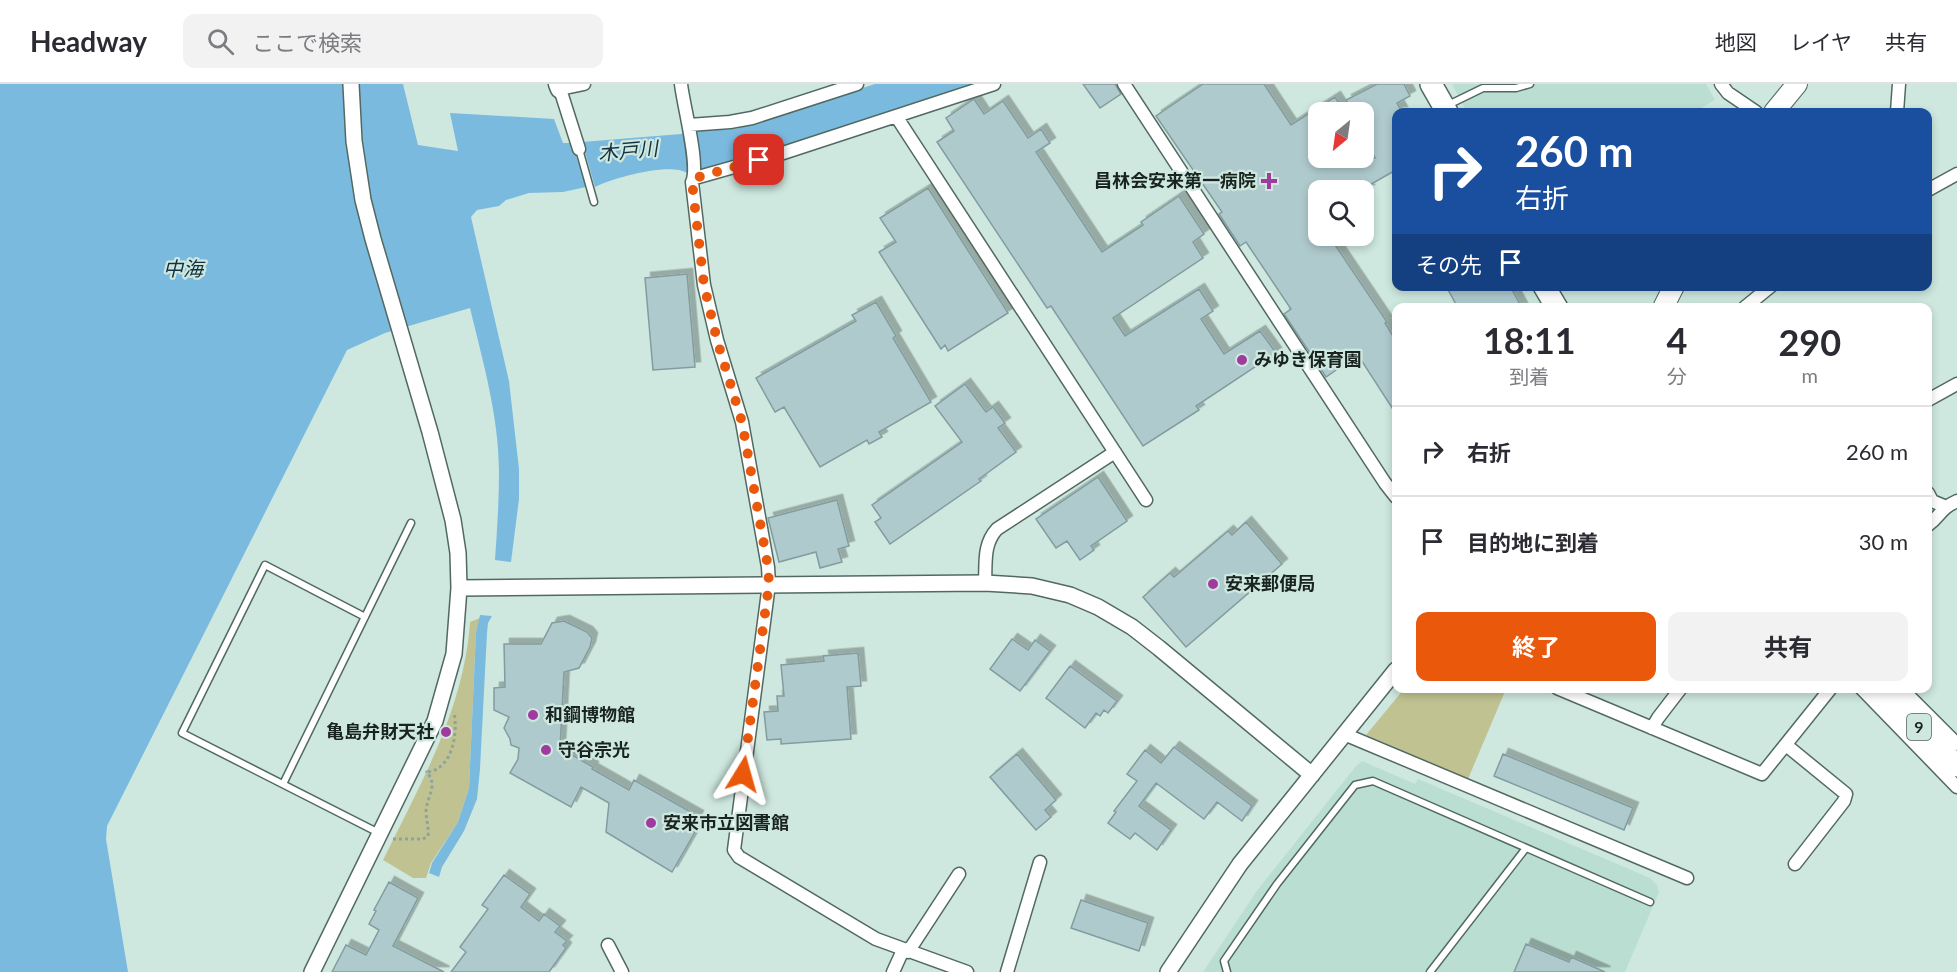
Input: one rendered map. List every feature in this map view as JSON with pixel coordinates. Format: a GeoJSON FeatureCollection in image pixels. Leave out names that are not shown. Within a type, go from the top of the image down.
{"type":"FeatureCollection","features":[{"type":"Feature","properties":{"kind":"highway"},"geometry":{"type":"LineString","coordinates":[[1431,84],[1444,108]]}},
{"type":"Feature","properties":{"kind":"highway","name":"9"},"geometry":{"type":"LineString","coordinates":[[1886,693],[1957,766]]}},
{"type":"Feature","properties":{"kind":"main road"},"geometry":{"type":"LineString","coordinates":[[1777,108],[1797,84]]}},
{"type":"Feature","properties":{"kind":"street"},"geometry":{"type":"LineString","coordinates":[[312,972],[386,836],[435,722],[454,654],[459,588],[458,553],[453,520],[363,200],[354,141],[351,84]]}},
{"type":"Feature","properties":{"kind":"street"},"geometry":{"type":"LineString","coordinates":[[579,149],[559,86],[584,84]]}},
{"type":"Feature","properties":{"kind":"street"},"geometry":{"type":"LineString","coordinates":[[681,84],[695,174],[692,182],[704,285],[717,340],[742,422],[768,567],[769,584],[734,850],[739,857],[876,939],[967,972]]}},
{"type":"Feature","properties":{"kind":"street"},"geometry":{"type":"LineString","coordinates":[[689,127],[752,118],[856,84]]}},
{"type":"Feature","properties":{"kind":"street"},"geometry":{"type":"LineString","coordinates":[[695,174],[780,154],[994,84]]}},
{"type":"Feature","properties":{"kind":"street"},"geometry":{"type":"LineString","coordinates":[[1124,84],[1392,491]]}},
{"type":"Feature","properties":{"kind":"street"},"geometry":{"type":"LineString","coordinates":[[1721,84],[1728,93],[1750,108]]}},
{"type":"Feature","properties":{"kind":"street"},"geometry":{"type":"LineString","coordinates":[[1896,108],[1899,84]]}},
{"type":"Feature","properties":{"kind":"street"},"geometry":{"type":"LineString","coordinates":[[896,117],[1146,500]]}},
{"type":"Feature","properties":{"kind":"street"},"geometry":{"type":"LineString","coordinates":[[1932,185],[1957,174]]}},
{"type":"Feature","properties":{"kind":"street"},"geometry":{"type":"LineString","coordinates":[[1750,303],[1766,291]]}},
{"type":"Feature","properties":{"kind":"street"},"geometry":{"type":"LineString","coordinates":[[1932,398],[1957,384]]}},
{"type":"Feature","properties":{"kind":"street"},"geometry":{"type":"LineString","coordinates":[[985,583],[988,540],[997,529],[1114,452]]}},
{"type":"Feature","properties":{"kind":"street"},"geometry":{"type":"LineString","coordinates":[[1932,501],[1944,507]]}},
{"type":"Feature","properties":{"kind":"street"},"geometry":{"type":"LineString","coordinates":[[1932,522],[1944,507],[1957,501]]}},
{"type":"Feature","properties":{"kind":"street"},"geometry":{"type":"LineString","coordinates":[[459,588],[985,583],[1032,586],[1070,595],[1132,627],[1312,775]]}},
{"type":"Feature","properties":{"kind":"street"},"geometry":{"type":"LineString","coordinates":[[1168,972],[1240,864],[1392,675]]}},
{"type":"Feature","properties":{"kind":"street"},"geometry":{"type":"LineString","coordinates":[[1569,693],[1762,774],[1828,693]]}},
{"type":"Feature","properties":{"kind":"street"},"geometry":{"type":"LineString","coordinates":[[1653,728],[1677,693]]}},
{"type":"Feature","properties":{"kind":"street"},"geometry":{"type":"LineString","coordinates":[[1866,693],[1957,787]]}},
{"type":"Feature","properties":{"kind":"street"},"geometry":{"type":"LineString","coordinates":[[1906,693],[1957,744]]}},
{"type":"Feature","properties":{"kind":"street"},"geometry":{"type":"LineString","coordinates":[[1344,734],[1687,878]]}},
{"type":"Feature","properties":{"kind":"street"},"geometry":{"type":"LineString","coordinates":[[1786,745],[1846,794],[1844,801],[1795,864]]}},
{"type":"Feature","properties":{"kind":"street"},"geometry":{"type":"LineString","coordinates":[[1007,972],[1040,862]]}},
{"type":"Feature","properties":{"kind":"street"},"geometry":{"type":"LineString","coordinates":[[893,972],[959,874]]}},
{"type":"Feature","properties":{"kind":"street"},"geometry":{"type":"LineString","coordinates":[[608,945],[622,972]]}},
{"type":"Feature","properties":{"kind":"lane"},"geometry":{"type":"LineString","coordinates":[[1448,108],[1483,88],[1516,88],[1530,84]]}},
{"type":"Feature","properties":{"kind":"lane"},"geometry":{"type":"LineString","coordinates":[[579,149],[594,202]]}},
{"type":"Feature","properties":{"kind":"lane"},"geometry":{"type":"LineString","coordinates":[[283,784],[411,523]]}},
{"type":"Feature","properties":{"kind":"lane"},"geometry":{"type":"LineString","coordinates":[[364,617],[265,565],[183,733],[386,836]]}},
{"type":"Feature","properties":{"kind":"lane"},"geometry":{"type":"LineString","coordinates":[[1227,972],[1224,961],[1257,911],[1355,785],[1373,782],[1650,903]]}},
{"type":"Feature","properties":{"kind":"lane"},"geometry":{"type":"LineString","coordinates":[[1430,972],[1526,848]]}},
{"type":"Feature","properties":{"kind":"path"},"geometry":{"type":"LineString","coordinates":[[386,836],[423,839],[428,836],[427,805],[433,787],[426,771],[435,771],[447,759],[455,741],[456,722],[452,704]]}},
{"type":"Feature","properties":{"kind":"shaded area"},"geometry":{"type":"Polygon","coordinates":[[[1452,84],[1706,84],[1715,100],[1701,108],[1465,108],[1452,84]]]}},
{"type":"Feature","properties":{"kind":"shaded area"},"geometry":{"type":"Polygon","coordinates":[[[1362,761],[1415,784],[1418,779],[1650,878],[1657,885],[1659,892],[1625,972],[1203,972],[1256,892],[1362,761]]]}},
{"type":"Feature","properties":{"kind":"green space"},"geometry":{"type":"Polygon","coordinates":[[[480,618],[476,633],[469,788],[458,822],[431,863],[426,878],[413,878],[383,860],[438,745],[459,685],[470,622],[480,618]]]}},
{"type":"Feature","properties":{"kind":"green space"},"geometry":{"type":"Polygon","coordinates":[[[1401,693],[1504,693],[1468,779],[1366,735],[1401,693]]]}},
{"type":"Feature","properties":{"kind":"water","name":"中海"},"geometry":{"type":"Polygon","coordinates":[[[0,84],[403,84],[418,145],[458,151],[450,113],[554,119],[563,143],[572,143],[586,187],[563,192],[529,193],[506,200],[499,206],[477,210],[471,217],[509,381],[519,469],[519,499],[511,562],[495,560],[499,483],[498,451],[489,390],[470,308],[385,333],[347,350],[107,826],[106,839],[128,972],[0,972],[0,84]]]}},
{"type":"Feature","properties":{"kind":"water","name":"木戸川"},"geometry":{"type":"Polygon","coordinates":[[[875,84],[976,84],[807,139],[699,171],[687,173],[679,170],[655,170],[615,179],[595,187],[582,142],[736,129],[875,84]]]}},
{"type":"Feature","properties":{"kind":"water"},"geometry":{"type":"Polygon","coordinates":[[[480,615],[492,616],[488,623],[487,633],[477,799],[464,831],[442,867],[439,877],[429,873],[432,863],[458,822],[469,788],[476,633],[480,615]]]}},
{"type":"Feature","properties":{"kind":"building"},"geometry":{"type":"Polygon","coordinates":[[[1083,84],[1115,84],[1121,94],[1100,108],[1083,84]]]}},
{"type":"Feature","properties":{"kind":"building"},"geometry":{"type":"Polygon","coordinates":[[[1203,84],[1264,84],[1291,125],[1308,114],[1308,168],[1374,168],[1374,102],[1347,102],[1346,100],[1377,84],[1404,84],[1410,96],[1397,103],[1400,108],[1392,108],[1392,172],[1374,182],[1374,180],[1308,180],[1308,246],[1336,246],[1387,322],[1385,323],[1392,334],[1392,408],[1358,355],[1326,377],[1284,314],[1291,309],[1246,242],[1240,246],[1219,214],[1222,212],[1156,116],[1203,84]]]}},
{"type":"Feature","properties":{"kind":"building"},"geometry":{"type":"Polygon","coordinates":[[[1335,97],[1338,102],[1327,102],[1335,97]]]}},
{"type":"Feature","properties":{"kind":"building"},"geometry":{"type":"Polygon","coordinates":[[[974,99],[984,114],[1003,101],[1028,138],[1041,129],[1050,143],[1036,152],[1102,252],[1143,225],[1141,222],[1179,196],[1204,234],[1193,242],[1203,258],[1113,318],[1125,336],[1199,289],[1213,311],[1201,319],[1224,354],[1260,331],[1276,353],[1196,406],[1199,410],[1143,446],[1051,306],[1047,308],[937,142],[954,131],[946,118],[974,99]]]}},
{"type":"Feature","properties":{"kind":"building"},"geometry":{"type":"Polygon","coordinates":[[[928,188],[1008,313],[948,351],[945,345],[941,349],[879,252],[896,242],[880,218],[928,188]]]}},
{"type":"Feature","properties":{"kind":"building"},"geometry":{"type":"Polygon","coordinates":[[[687,274],[695,367],[653,370],[645,278],[687,274]]]}},
{"type":"Feature","properties":{"kind":"building"},"geometry":{"type":"Polygon","coordinates":[[[1449,291],[1513,291],[1519,303],[1455,303],[1449,291]]]}},
{"type":"Feature","properties":{"kind":"building"},"geometry":{"type":"Polygon","coordinates":[[[876,302],[896,336],[893,338],[931,402],[879,432],[882,437],[869,444],[867,440],[820,467],[784,407],[775,412],[756,378],[856,321],[852,315],[876,302]]]}},
{"type":"Feature","properties":{"kind":"building"},"geometry":{"type":"Polygon","coordinates":[[[965,384],[986,412],[993,407],[1005,423],[998,428],[1016,452],[979,479],[981,481],[890,544],[875,522],[881,518],[872,505],[962,442],[935,406],[965,384]]]}},
{"type":"Feature","properties":{"kind":"building"},"geometry":{"type":"Polygon","coordinates":[[[1098,477],[1127,521],[1091,546],[1094,550],[1080,560],[1067,541],[1056,548],[1036,519],[1098,477]]]}},
{"type":"Feature","properties":{"kind":"building"},"geometry":{"type":"Polygon","coordinates":[[[837,500],[849,546],[838,549],[842,562],[820,568],[816,552],[779,562],[768,518],[837,500]]]}},
{"type":"Feature","properties":{"kind":"building"},"geometry":{"type":"Polygon","coordinates":[[[1246,522],[1282,564],[1186,647],[1143,597],[1170,573],[1174,577],[1228,531],[1232,535],[1246,522]]]}},
{"type":"Feature","properties":{"kind":"building","name":"和鋼博物館"},"geometry":{"type":"Polygon","coordinates":[[[564,621],[587,632],[592,638],[579,668],[564,672],[560,748],[629,790],[634,780],[698,816],[690,830],[695,832],[672,872],[606,832],[609,803],[581,787],[571,807],[510,773],[518,759],[519,748],[511,745],[504,728],[509,717],[494,710],[494,688],[505,687],[504,644],[541,644],[552,623],[564,621]]]}},
{"type":"Feature","properties":{"kind":"building"},"geometry":{"type":"Polygon","coordinates":[[[1012,639],[1028,650],[1035,640],[1050,651],[1020,691],[990,669],[1012,639]]]}},
{"type":"Feature","properties":{"kind":"building"},"geometry":{"type":"Polygon","coordinates":[[[858,653],[861,686],[847,687],[851,739],[781,744],[781,739],[767,740],[764,712],[778,711],[777,696],[784,696],[781,665],[824,661],[823,656],[858,653]]]}},
{"type":"Feature","properties":{"kind":"building"},"geometry":{"type":"Polygon","coordinates":[[[1070,666],[1117,701],[1108,713],[1104,710],[1100,716],[1096,713],[1085,728],[1046,698],[1070,666]]]}},
{"type":"Feature","properties":{"kind":"building"},"geometry":{"type":"Polygon","coordinates":[[[1174,747],[1252,806],[1242,821],[1217,802],[1204,819],[1156,783],[1139,806],[1171,830],[1157,850],[1135,833],[1130,839],[1108,823],[1116,812],[1114,811],[1137,781],[1127,774],[1145,750],[1161,763],[1174,747]]]}},
{"type":"Feature","properties":{"kind":"building"},"geometry":{"type":"Polygon","coordinates":[[[1017,754],[1056,800],[1045,810],[1051,817],[1036,830],[990,777],[1017,754]]]}},
{"type":"Feature","properties":{"kind":"building"},"geometry":{"type":"Polygon","coordinates":[[[1503,754],[1633,808],[1624,830],[1494,776],[1503,754]]]}},
{"type":"Feature","properties":{"kind":"building"},"geometry":{"type":"Polygon","coordinates":[[[504,875],[530,894],[521,907],[539,921],[544,914],[560,926],[555,932],[567,941],[563,945],[566,948],[549,972],[451,972],[466,952],[460,947],[488,909],[482,905],[504,875]]]}},
{"type":"Feature","properties":{"kind":"building"},"geometry":{"type":"Polygon","coordinates":[[[389,882],[418,898],[393,946],[444,972],[332,972],[346,945],[366,955],[379,930],[369,924],[389,882]]]}},
{"type":"Feature","properties":{"kind":"building"},"geometry":{"type":"Polygon","coordinates":[[[1081,900],[1148,923],[1139,951],[1071,928],[1081,900]]]}},
{"type":"Feature","properties":{"kind":"building"},"geometry":{"type":"Polygon","coordinates":[[[1526,944],[1569,962],[1571,957],[1605,972],[1514,972],[1526,944]]]}},
{"type":"Feature","properties":{"kind":"place","name":"昌林会安来第一病院"},"geometry":{"type":"Point","coordinates":[1269,181]}},
{"type":"Feature","properties":{"kind":"place","name":"みゆき保育園"},"geometry":{"type":"Point","coordinates":[1242,360]}},
{"type":"Feature","properties":{"kind":"place","name":"安来郵便局"},"geometry":{"type":"Point","coordinates":[1213,584]}},
{"type":"Feature","properties":{"kind":"place","name":"和鋼博物館"},"geometry":{"type":"Point","coordinates":[533,715]}},
{"type":"Feature","properties":{"kind":"place","name":"亀島弁財天社"},"geometry":{"type":"Point","coordinates":[446,732]}},
{"type":"Feature","properties":{"kind":"place","name":"守谷宗光"},"geometry":{"type":"Point","coordinates":[546,750]}},
{"type":"Feature","properties":{"kind":"place","name":"安来市立図書館"},"geometry":{"type":"Point","coordinates":[651,823]}},
{"type":"Feature","properties":{"kind":"route"},"geometry":{"type":"LineString","coordinates":[[743,774],[769,584],[768,567],[742,422],[717,340],[704,285],[692,182],[695,178],[759,160]]}}]}
